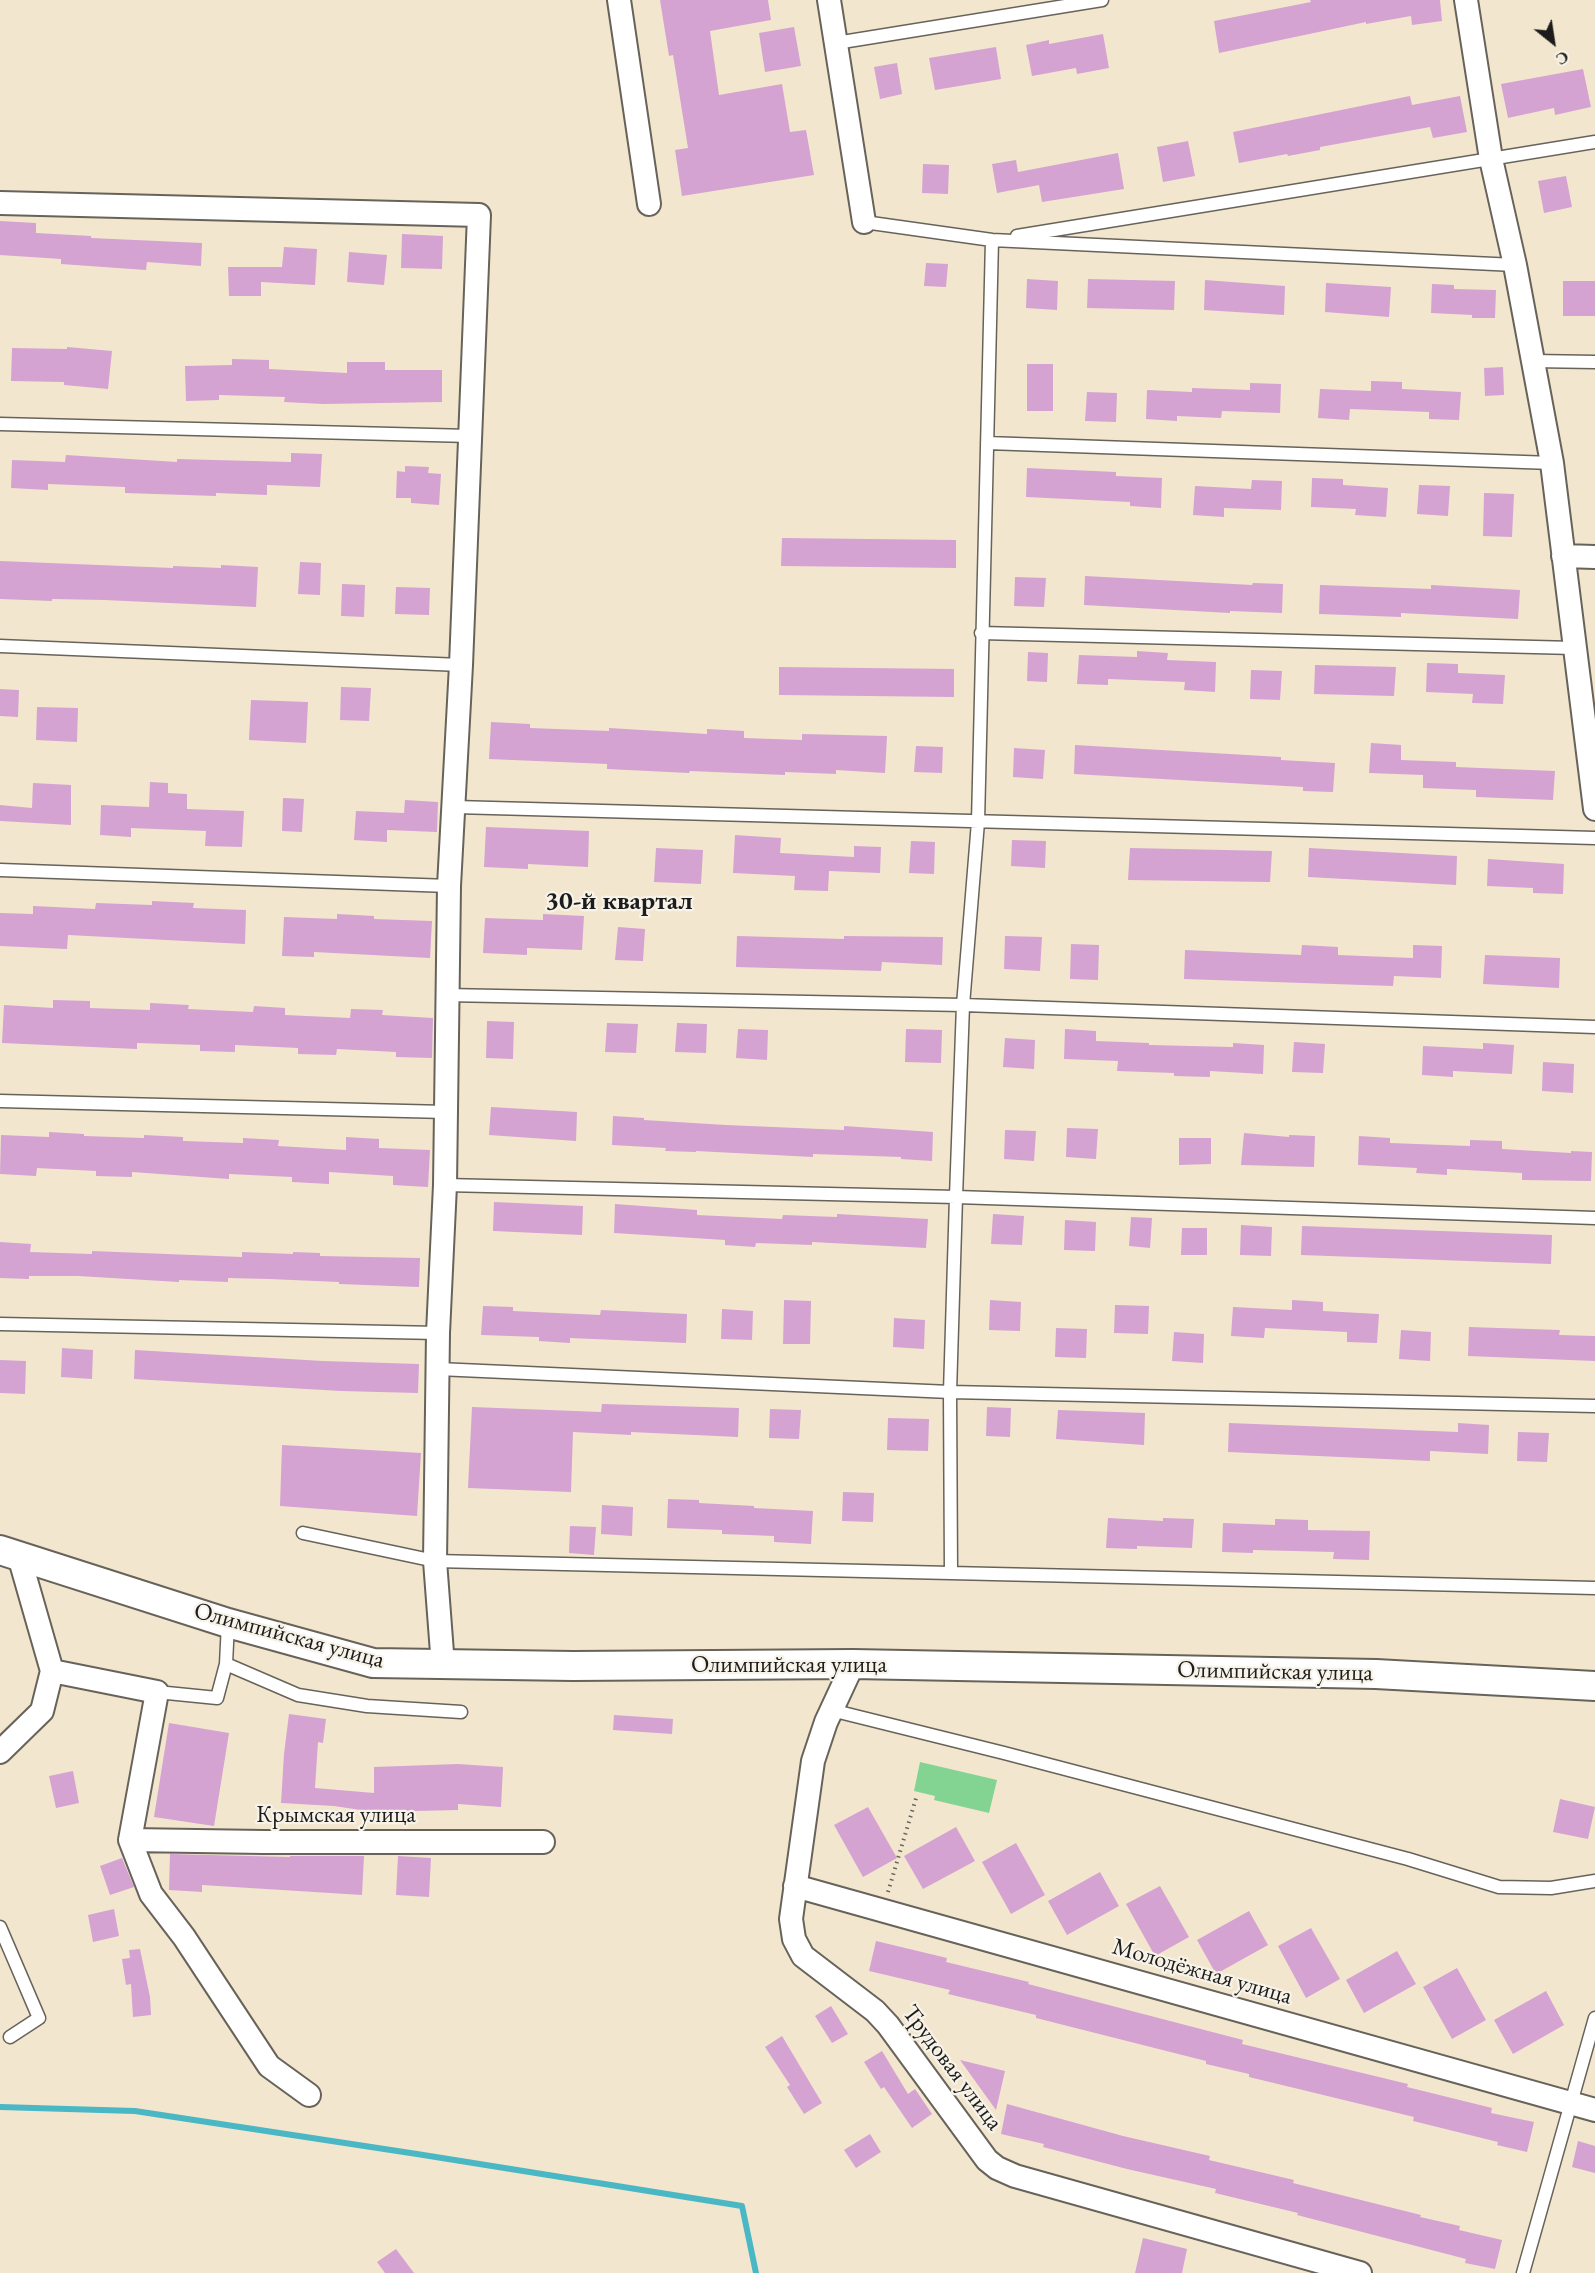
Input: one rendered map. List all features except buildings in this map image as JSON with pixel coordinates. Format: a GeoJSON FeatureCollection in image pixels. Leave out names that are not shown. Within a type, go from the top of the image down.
{"type":"FeatureCollection","features":[{"type":"Feature","properties":{"kind":"street"},"geometry":{"type":"LineString","coordinates":[[619,0],[649,204]]}},
{"type":"Feature","properties":{"kind":"street"},"geometry":{"type":"LineString","coordinates":[[829,0],[864,222]]}},
{"type":"Feature","properties":{"kind":"street"},"geometry":{"type":"LineString","coordinates":[[1466,0],[1491,159],[1515,265],[1552,463],[1574,648],[1591,746],[1595,809]]}},
{"type":"Feature","properties":{"kind":"street"},"geometry":{"type":"LineString","coordinates":[[0,203],[478,215],[446,995],[445,1185],[438,1333],[435,1561],[443,1666]]}},
{"type":"Feature","properties":{"kind":"street"},"geometry":{"type":"LineString","coordinates":[[1563,556],[1595,557]]}},
{"type":"Feature","properties":{"kind":"street"},"geometry":{"type":"LineString","coordinates":[[0,1752],[42,1712],[52,1671],[9,1553]]}},
{"type":"Feature","properties":{"kind":"street","name":"Олимпийская улица"},"geometry":{"type":"LineString","coordinates":[[9,1553],[228,1623],[373,1663],[443,1666],[853,1664],[1376,1674],[1595,1686]]}},
{"type":"Feature","properties":{"kind":"street","name":"Трудовая улица"},"geometry":{"type":"LineString","coordinates":[[853,1664],[831,1710],[813,1761],[791,1919],[792,1929],[803,1956],[875,2012],[888,2025],[987,2160],[997,2168],[1015,2176],[1360,2273]]}},
{"type":"Feature","properties":{"kind":"street"},"geometry":{"type":"LineString","coordinates":[[52,1671],[157,1692],[130,1840],[151,1894],[184,1937],[269,2066],[309,2095]]}},
{"type":"Feature","properties":{"kind":"street","name":"Крымская улица"},"geometry":{"type":"LineString","coordinates":[[130,1840],[543,1842]]}},
{"type":"Feature","properties":{"kind":"street","name":"Молодёжная улица"},"geometry":{"type":"LineString","coordinates":[[795,1886],[1595,2110]]}},
{"type":"Feature","properties":{"kind":"lane"},"geometry":{"type":"LineString","coordinates":[[836,43],[1102,0]]}},
{"type":"Feature","properties":{"kind":"lane"},"geometry":{"type":"LineString","coordinates":[[992,240],[1595,142]]}},
{"type":"Feature","properties":{"kind":"lane"},"geometry":{"type":"LineString","coordinates":[[864,222],[992,240],[1515,265]]}},
{"type":"Feature","properties":{"kind":"lane"},"geometry":{"type":"LineString","coordinates":[[951,1572],[950,1392],[956,1197],[963,1005],[978,822],[992,240]]}},
{"type":"Feature","properties":{"kind":"lane"},"geometry":{"type":"LineString","coordinates":[[1533,361],[1595,362]]}},
{"type":"Feature","properties":{"kind":"lane"},"geometry":{"type":"LineString","coordinates":[[0,424],[470,436]]}},
{"type":"Feature","properties":{"kind":"lane"},"geometry":{"type":"LineString","coordinates":[[987,443],[1552,463]]}},
{"type":"Feature","properties":{"kind":"lane"},"geometry":{"type":"LineString","coordinates":[[981,633],[1574,648]]}},
{"type":"Feature","properties":{"kind":"lane"},"geometry":{"type":"LineString","coordinates":[[0,646],[461,665]]}},
{"type":"Feature","properties":{"kind":"lane"},"geometry":{"type":"LineString","coordinates":[[454,807],[1595,838]]}},
{"type":"Feature","properties":{"kind":"lane"},"geometry":{"type":"LineString","coordinates":[[0,870],[449,886]]}},
{"type":"Feature","properties":{"kind":"lane"},"geometry":{"type":"LineString","coordinates":[[446,995],[963,1005],[1595,1027]]}},
{"type":"Feature","properties":{"kind":"lane"},"geometry":{"type":"LineString","coordinates":[[0,1101],[446,1112]]}},
{"type":"Feature","properties":{"kind":"lane"},"geometry":{"type":"LineString","coordinates":[[445,1185],[956,1197],[1595,1218]]}},
{"type":"Feature","properties":{"kind":"lane"},"geometry":{"type":"LineString","coordinates":[[0,1324],[438,1333]]}},
{"type":"Feature","properties":{"kind":"lane"},"geometry":{"type":"LineString","coordinates":[[438,1369],[950,1392],[1595,1406]]}},
{"type":"Feature","properties":{"kind":"lane"},"geometry":{"type":"LineString","coordinates":[[303,1533],[435,1561],[1595,1588]]}},
{"type":"Feature","properties":{"kind":"lane"},"geometry":{"type":"LineString","coordinates":[[157,1692],[217,1698],[226,1664],[228,1623]]}},
{"type":"Feature","properties":{"kind":"lane"},"geometry":{"type":"LineString","coordinates":[[226,1664],[298,1695],[368,1706],[461,1712]]}},
{"type":"Feature","properties":{"kind":"lane"},"geometry":{"type":"LineString","coordinates":[[831,1710],[1408,1859],[1499,1887],[1551,1888],[1595,1881]]}},
{"type":"Feature","properties":{"kind":"lane"},"geometry":{"type":"LineString","coordinates":[[0,1927],[39,2018],[10,2037]]}},
{"type":"Feature","properties":{"kind":"lane"},"geometry":{"type":"LineString","coordinates":[[1523,2273],[1595,2018]]}},
{"type":"Feature","properties":{"kind":"path"},"geometry":{"type":"LineString","coordinates":[[882,1910],[917,1795]]}},
{"type":"Feature","properties":{"kind":"green space"},"geometry":{"type":"Polygon","coordinates":[[[920,1762],[997,1780],[989,1813],[934,1800],[935,1796],[914,1791],[920,1762]]]}},
{"type":"Feature","properties":{"kind":"waterway"},"geometry":{"type":"LineString","coordinates":[[0,2107],[135,2111],[742,2206],[756,2273]]}},
{"type":"Feature","properties":{"kind":"district","name":"30-й квартал"},"geometry":{"type":"Point","coordinates":[619,902]}}]}
